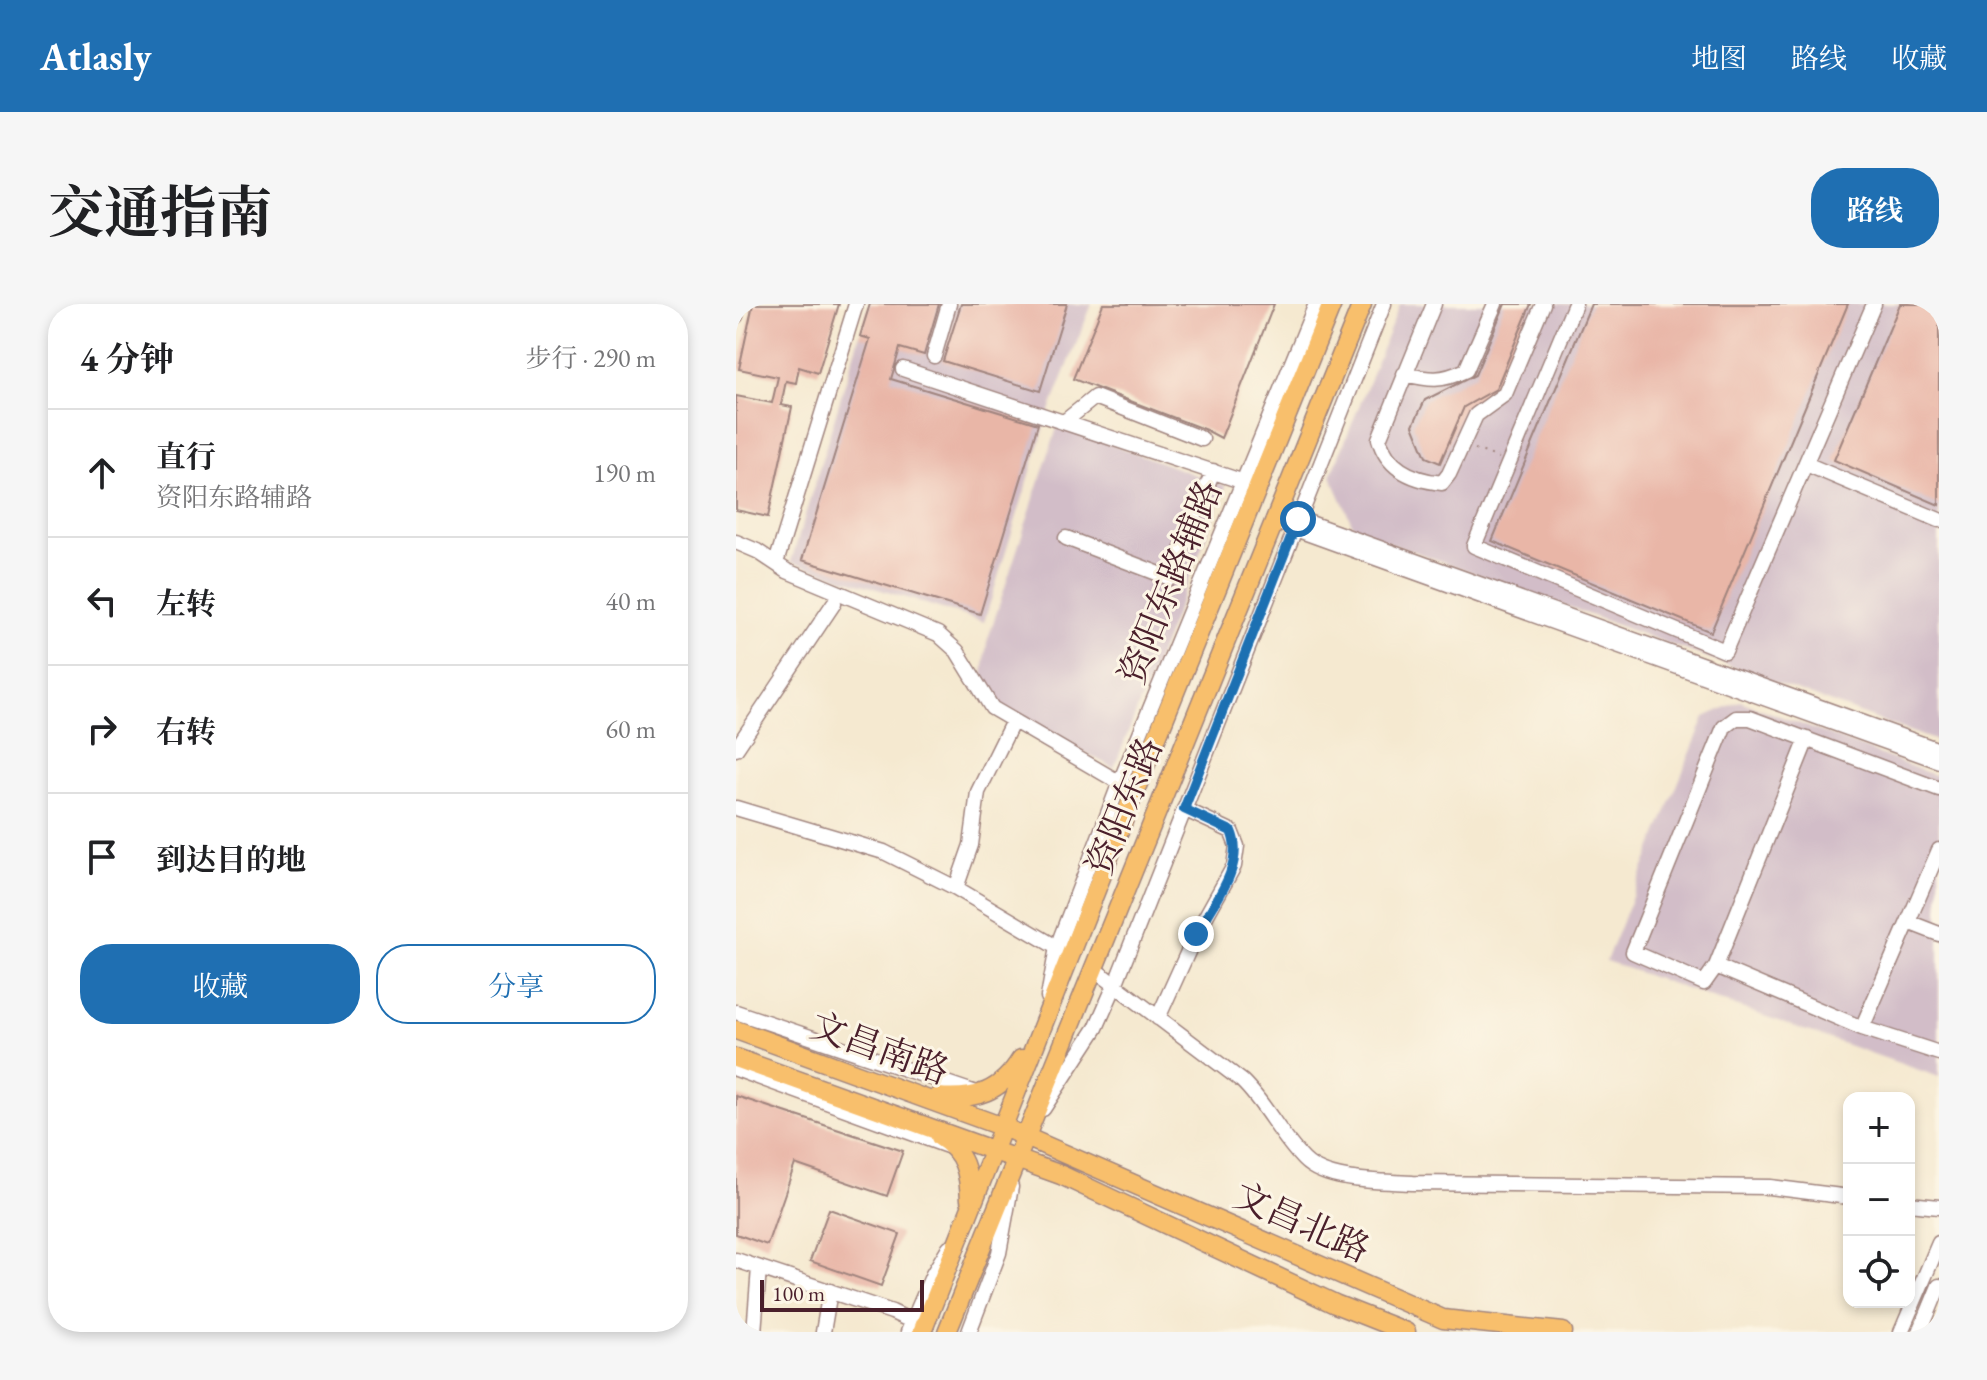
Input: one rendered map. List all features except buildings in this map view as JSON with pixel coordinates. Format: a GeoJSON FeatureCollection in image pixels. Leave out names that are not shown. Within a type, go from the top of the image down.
{"type":"FeatureCollection","features":[{"type":"Feature","properties":{"kind":"main road","name":"资阳东路"},"geometry":{"type":"LineString","coordinates":[[917,1328],[971,1208],[1044,1023],[1064,951],[1128,787],[1251,484],[1332,304]]}},
{"type":"Feature","properties":{"kind":"main road","name":"资阳东路"},"geometry":{"type":"LineString","coordinates":[[947,1332],[1362,304]]}},
{"type":"Feature","properties":{"kind":"main road"},"geometry":{"type":"LineString","coordinates":[[918,1096],[949,1098],[996,1088],[1011,1076],[1044,1023]]}},
{"type":"Feature","properties":{"kind":"main road","name":"文昌南路"},"geometry":{"type":"LineString","coordinates":[[736,1030],[1026,1136]]}},
{"type":"Feature","properties":{"kind":"main road","name":"文昌南路"},"geometry":{"type":"LineString","coordinates":[[736,1058],[1061,1175],[1335,1304],[1406,1332]]}},
{"type":"Feature","properties":{"kind":"main road"},"geometry":{"type":"LineString","coordinates":[[909,1120],[954,1148],[969,1172],[971,1208]]}},
{"type":"Feature","properties":{"kind":"main road","name":"文昌北路"},"geometry":{"type":"LineString","coordinates":[[1026,1136],[1441,1326],[1563,1332]]}},
{"type":"Feature","properties":{"kind":"street"},"geometry":{"type":"LineString","coordinates":[[736,316],[739,304]]}},
{"type":"Feature","properties":{"kind":"street"},"geometry":{"type":"LineString","coordinates":[[776,563],[856,304]]}},
{"type":"Feature","properties":{"kind":"street"},"geometry":{"type":"LineString","coordinates":[[934,356],[949,304]]}},
{"type":"Feature","properties":{"kind":"street","name":"资阳东路辅路"},"geometry":{"type":"LineString","coordinates":[[1251,484],[1316,304]]}},
{"type":"Feature","properties":{"kind":"street"},"geometry":{"type":"LineString","coordinates":[[1026,1136],[1096,1028],[1115,985],[1384,304]]}},
{"type":"Feature","properties":{"kind":"street"},"geometry":{"type":"LineString","coordinates":[[1434,304],[1379,439],[1384,456],[1396,468],[1431,482],[1442,483],[1476,415],[1505,394],[1543,304]]}},
{"type":"Feature","properties":{"kind":"street"},"geometry":{"type":"LineString","coordinates":[[1404,374],[1432,380],[1451,378],[1466,370],[1495,304]]}},
{"type":"Feature","properties":{"kind":"street"},"geometry":{"type":"LineString","coordinates":[[1575,304],[1474,546],[1725,651],[1874,304]]}},
{"type":"Feature","properties":{"kind":"street"},"geometry":{"type":"LineString","coordinates":[[903,369],[1251,484]]}},
{"type":"Feature","properties":{"kind":"street"},"geometry":{"type":"LineString","coordinates":[[1064,422],[1095,397],[1202,439]]}},
{"type":"Feature","properties":{"kind":"street"},"geometry":{"type":"LineString","coordinates":[[1806,464],[1939,520]]}},
{"type":"Feature","properties":{"kind":"street"},"geometry":{"type":"LineString","coordinates":[[1066,538],[1170,578],[1213,471]]}},
{"type":"Feature","properties":{"kind":"street"},"geometry":{"type":"LineString","coordinates":[[1275,516],[1939,761]]}},
{"type":"Feature","properties":{"kind":"street"},"geometry":{"type":"LineString","coordinates":[[1296,524],[1939,750]]}},
{"type":"Feature","properties":{"kind":"street"},"geometry":{"type":"LineString","coordinates":[[736,542],[757,551],[787,571],[938,634],[957,651],[992,708],[1128,787]]}},
{"type":"Feature","properties":{"kind":"street"},"geometry":{"type":"LineString","coordinates":[[736,749],[834,603]]}},
{"type":"Feature","properties":{"kind":"street"},"geometry":{"type":"LineString","coordinates":[[1807,739],[1716,966],[1704,983],[1633,952],[1724,727],[1736,718],[1750,718],[1807,739],[1939,789]]}},
{"type":"Feature","properties":{"kind":"street"},"geometry":{"type":"LineString","coordinates":[[956,888],[971,845],[978,792],[1013,721]]}},
{"type":"Feature","properties":{"kind":"street"},"geometry":{"type":"LineString","coordinates":[[736,808],[884,852],[956,888],[1064,951]]}},
{"type":"Feature","properties":{"kind":"street"},"geometry":{"type":"LineString","coordinates":[[1158,1018],[1196,934],[1234,866],[1237,846],[1231,831],[1184,809]]}},
{"type":"Feature","properties":{"kind":"street"},"geometry":{"type":"LineString","coordinates":[[1862,1028],[1939,850]]}},
{"type":"Feature","properties":{"kind":"street"},"geometry":{"type":"LineString","coordinates":[[1908,922],[1939,934]]}},
{"type":"Feature","properties":{"kind":"street"},"geometry":{"type":"LineString","coordinates":[[1716,966],[1862,1028],[1939,1053]]}},
{"type":"Feature","properties":{"kind":"street"},"geometry":{"type":"LineString","coordinates":[[1094,969],[1242,1081],[1258,1096],[1306,1162],[1332,1174],[1362,1181],[1770,1187],[1843,1196]]}},
{"type":"Feature","properties":{"kind":"street"},"geometry":{"type":"LineString","coordinates":[[736,1012],[979,1094]]}},
{"type":"Feature","properties":{"kind":"street"},"geometry":{"type":"LineString","coordinates":[[736,1069],[954,1148]]}},
{"type":"Feature","properties":{"kind":"street"},"geometry":{"type":"LineString","coordinates":[[969,1332],[999,1253],[1017,1158]]}},
{"type":"Feature","properties":{"kind":"street"},"geometry":{"type":"LineString","coordinates":[[1915,1205],[1939,1207]]}},
{"type":"Feature","properties":{"kind":"street"},"geometry":{"type":"LineString","coordinates":[[1901,1332],[1939,1243]]}},
{"type":"Feature","properties":{"kind":"street"},"geometry":{"type":"LineString","coordinates":[[736,1260],[892,1312],[917,1328]]}},
{"type":"Feature","properties":{"kind":"street"},"geometry":{"type":"LineString","coordinates":[[754,1332],[759,1268]]}},
{"type":"Feature","properties":{"kind":"street"},"geometry":{"type":"LineString","coordinates":[[1920,1332],[1939,1286]]}},
{"type":"Feature","properties":{"kind":"street"},"geometry":{"type":"LineString","coordinates":[[823,1332],[830,1291]]}},
{"type":"Feature","properties":{"kind":"path"},"geometry":{"type":"LineString","coordinates":[[1463,444],[1509,463]]}},
{"type":"Feature","properties":{"kind":"shaded area"},"geometry":{"type":"Polygon","coordinates":[[[869,304],[1092,304],[1049,413],[984,622],[791,562],[869,304]]]}},
{"type":"Feature","properties":{"kind":"shaded area"},"geometry":{"type":"Polygon","coordinates":[[[1400,304],[1939,304],[1939,742],[1355,530],[1331,476],[1400,304]]]}},
{"type":"Feature","properties":{"kind":"shaded area"},"geometry":{"type":"Polygon","coordinates":[[[1058,425],[1226,486],[1114,768],[996,705],[983,675],[987,642],[1058,425]]]}},
{"type":"Feature","properties":{"kind":"shaded area"},"geometry":{"type":"Polygon","coordinates":[[[1740,701],[1939,777],[1939,1077],[1606,961],[1705,717],[1740,701]]]}},
{"type":"Feature","properties":{"kind":"route"},"geometry":{"type":"LineString","coordinates":[[1196,934],[1234,866],[1237,846],[1231,831],[1184,809],[1298,519]]}}]}
